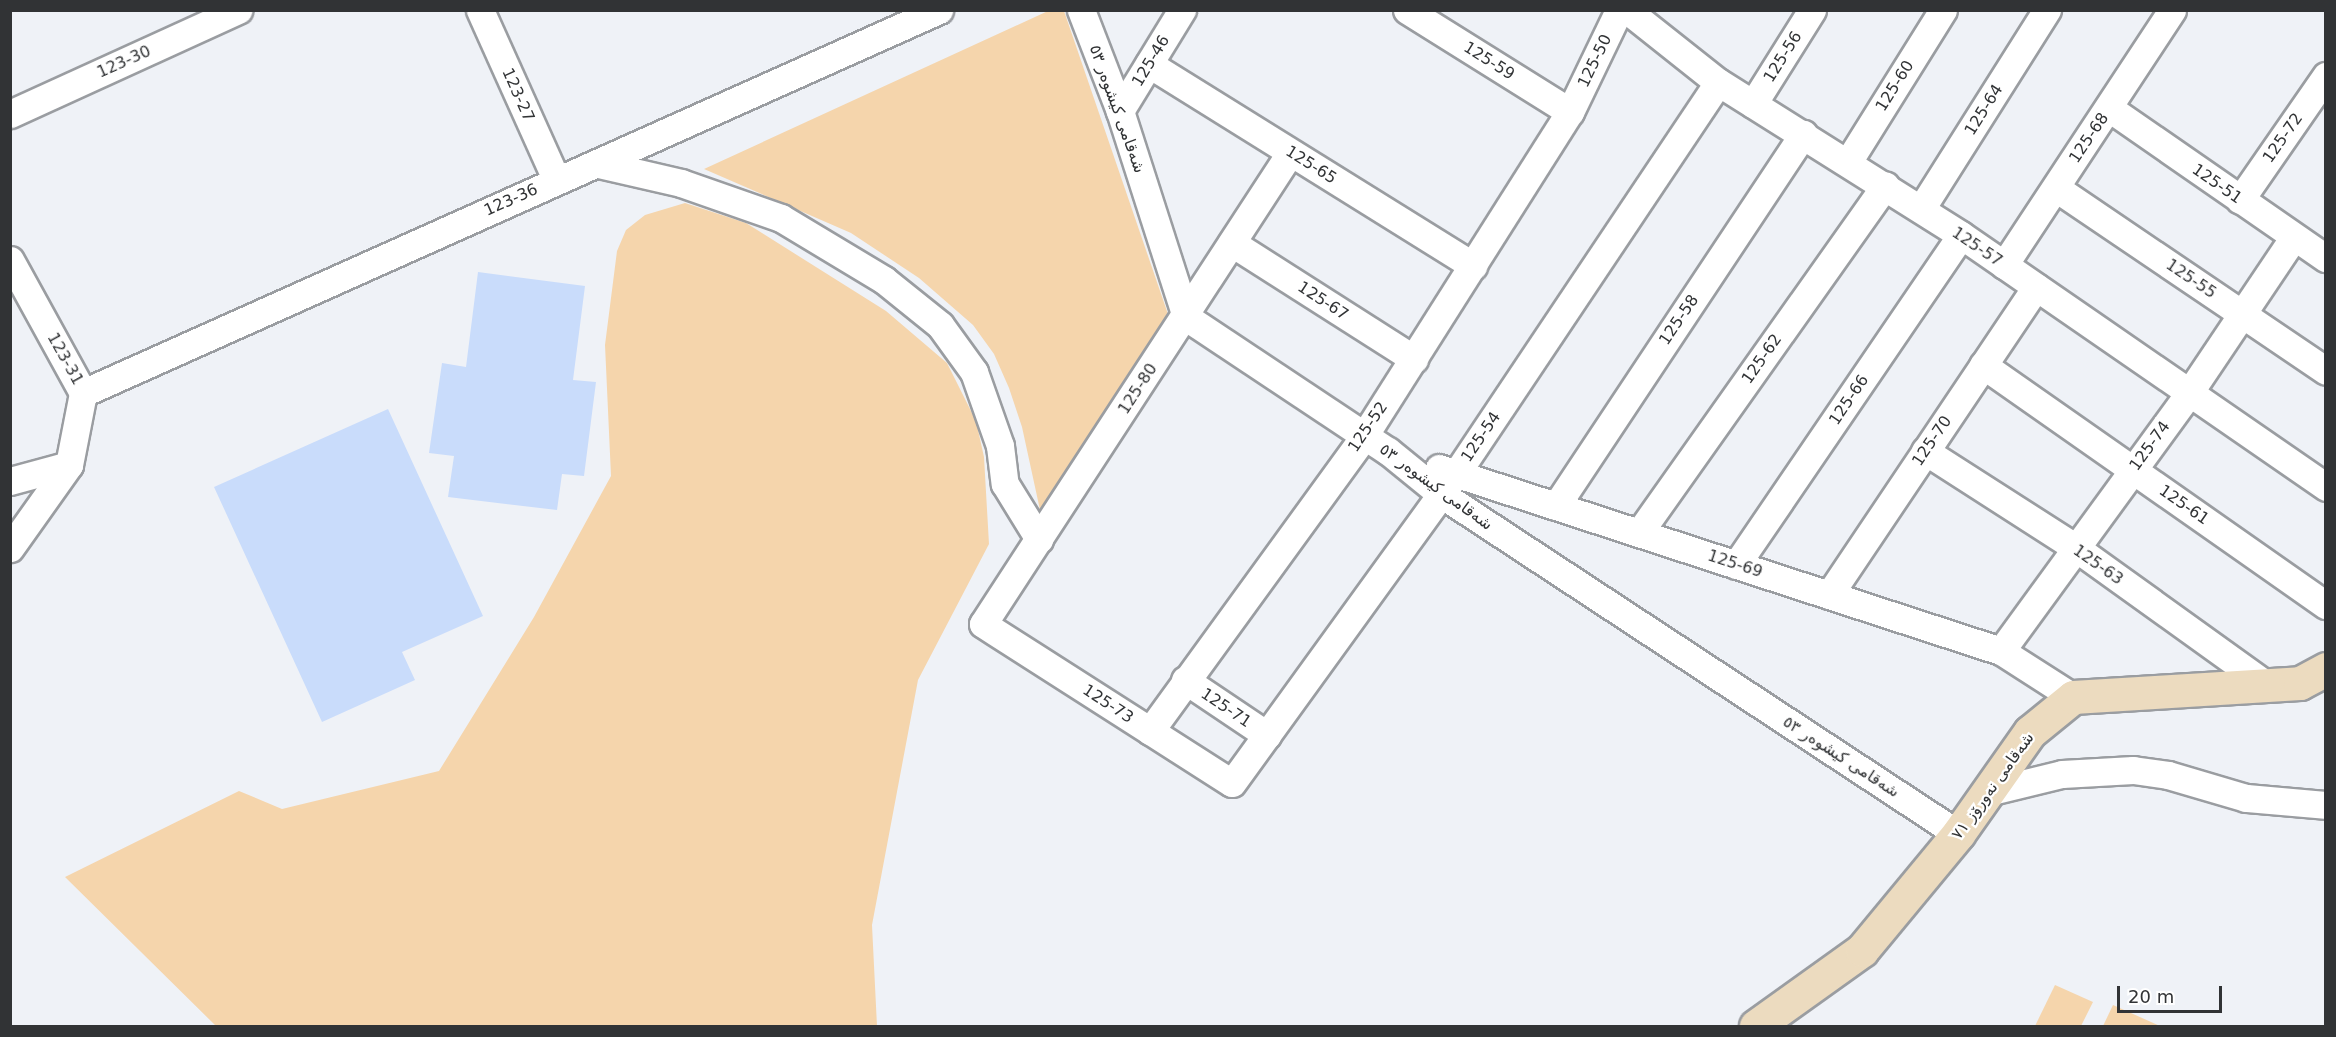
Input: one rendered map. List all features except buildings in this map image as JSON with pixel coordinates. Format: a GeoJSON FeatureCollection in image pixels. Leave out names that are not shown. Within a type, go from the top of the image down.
{"type":"FeatureCollection","features":[{"type":"Feature","properties":{"kind":"street","name":"123-30"},"geometry":{"type":"LineString","coordinates":[[10,114],[237,10]]}},
{"type":"Feature","properties":{"kind":"street","name":"123-27"},"geometry":{"type":"LineString","coordinates":[[480,10],[556,179]]}},
{"type":"Feature","properties":{"kind":"street","name":"123-36"},"geometry":{"type":"LineString","coordinates":[[83,393],[556,179],[599,164],[939,10]]}},
{"type":"Feature","properties":{"kind":"street","name":"شەقامی کیشوەر ٥٣"},"geometry":{"type":"LineString","coordinates":[[1081,10],[1120,111],[1186,317],[1388,452]]}},
{"type":"Feature","properties":{"kind":"street","name":"125-46"},"geometry":{"type":"LineString","coordinates":[[1120,111],[1182,10]]}},
{"type":"Feature","properties":{"kind":"street","name":"125-59"},"geometry":{"type":"LineString","coordinates":[[1407,10],[1570,112]]}},
{"type":"Feature","properties":{"kind":"street","name":"125-50"},"geometry":{"type":"LineString","coordinates":[[1570,112],[1619,10]]}},
{"type":"Feature","properties":{"kind":"street","name":"125-57"},"geometry":{"type":"LineString","coordinates":[[1627,10],[1718,82],[1885,185],[1961,235],[2325,487]]}},
{"type":"Feature","properties":{"kind":"street","name":"125-56"},"geometry":{"type":"LineString","coordinates":[[1753,104],[1812,10]]}},
{"type":"Feature","properties":{"kind":"street","name":"125-60"},"geometry":{"type":"LineString","coordinates":[[1848,162],[1943,10]]}},
{"type":"Feature","properties":{"kind":"street","name":"125-64"},"geometry":{"type":"LineString","coordinates":[[1921,209],[2047,10]]}},
{"type":"Feature","properties":{"kind":"street","name":"125-68"},"geometry":{"type":"LineString","coordinates":[[2004,265],[2172,10]]}},
{"type":"Feature","properties":{"kind":"street","name":"125-65"},"geometry":{"type":"LineString","coordinates":[[1149,64],[1473,266]]}},
{"type":"Feature","properties":{"kind":"street","name":"125-72"},"geometry":{"type":"LineString","coordinates":[[2240,200],[2325,76]]}},
{"type":"Feature","properties":{"kind":"street","name":"125-54"},"geometry":{"type":"LineString","coordinates":[[1232,783],[1448,484],[1718,82]]}},
{"type":"Feature","properties":{"kind":"street","name":"125-51"},"geometry":{"type":"LineString","coordinates":[[2109,108],[2325,258]]}},
{"type":"Feature","properties":{"kind":"street","name":"125-52"},"geometry":{"type":"LineString","coordinates":[[1150,730],[1364,436],[1570,112]]}},
{"type":"Feature","properties":{"kind":"street","name":"125-58"},"geometry":{"type":"LineString","coordinates":[[1556,506],[1803,134]]}},
{"type":"Feature","properties":{"kind":"street","name":"125-80"},"geometry":{"type":"LineString","coordinates":[[983,624],[1186,317],[1290,153]]}},
{"type":"Feature","properties":{"kind":"street"},"geometry":{"type":"LineString","coordinates":[[599,164],[681,183],[781,218],[884,280],[940,325],[974,372],[1000,446],[1005,484],[1039,539]]}},
{"type":"Feature","properties":{"kind":"street","name":"125-62"},"geometry":{"type":"LineString","coordinates":[[1639,534],[1885,185]]}},
{"type":"Feature","properties":{"kind":"street","name":"125-55"},"geometry":{"type":"LineString","coordinates":[[2056,188],[2325,371]]}},
{"type":"Feature","properties":{"kind":"street","name":"125-66"},"geometry":{"type":"LineString","coordinates":[[1736,565],[1961,235]]}},
{"type":"Feature","properties":{"kind":"street","name":"125-74"},"geometry":{"type":"LineString","coordinates":[[2001,651],[2188,393],[2294,237]]}},
{"type":"Feature","properties":{"kind":"street","name":"125-67"},"geometry":{"type":"LineString","coordinates":[[1232,243],[1414,359]]}},
{"type":"Feature","properties":{"kind":"street","name":"123-31"},"geometry":{"type":"LineString","coordinates":[[10,260],[83,393],[69,465]]}},
{"type":"Feature","properties":{"kind":"street","name":"125-70"},"geometry":{"type":"LineString","coordinates":[[1829,595],[2036,287]]}},
{"type":"Feature","properties":{"kind":"street","name":"125-61"},"geometry":{"type":"LineString","coordinates":[[1983,365],[2325,605]]}},
{"type":"Feature","properties":{"kind":"street","name":"125-63"},"geometry":{"type":"LineString","coordinates":[[1925,451],[2076,548],[2267,685]]}},
{"type":"Feature","properties":{"kind":"street","name":"125-69"},"geometry":{"type":"LineString","coordinates":[[1388,452],[1448,484],[1556,506],[2001,651],[2073,696]]}},
{"type":"Feature","properties":{"kind":"street"},"geometry":{"type":"LineString","coordinates":[[10,481],[69,465]]}},
{"type":"Feature","properties":{"kind":"street"},"geometry":{"type":"LineString","coordinates":[[10,548],[69,465]]}},
{"type":"Feature","properties":{"kind":"street","name":"شەقامی کیشوەر ٥٣"},"geometry":{"type":"LineString","coordinates":[[1448,484],[1958,834]]}},
{"type":"Feature","properties":{"kind":"street","name":"125-73"},"geometry":{"type":"LineString","coordinates":[[983,624],[1232,783]]}},
{"type":"Feature","properties":{"kind":"street"},"geometry":{"type":"LineString","coordinates":[[2073,696],[2300,683],[2325,669]]}},
{"type":"Feature","properties":{"kind":"street","name":"125-71"},"geometry":{"type":"LineString","coordinates":[[1185,680],[1267,735]]}},
{"type":"Feature","properties":{"kind":"street","name":"شەقامی نەورۆز ٧١"},"geometry":{"type":"LineString","coordinates":[[1756,1026],[1862,950],[1958,834],[2030,732],[2073,696]]}},
{"type":"Feature","properties":{"kind":"street"},"geometry":{"type":"LineString","coordinates":[[1988,792],[2062,774],[2133,770],[2168,775],[2246,798],[2325,805]]}},
{"type":"Feature","properties":{"kind":"shaded area"},"geometry":{"type":"Polygon","coordinates":[[[1048,11],[1064,11],[1170,320],[1040,510],[1022,427],[1009,388],[994,354],[973,325],[919,278],[851,233],[704,169],[1048,11]]]}},
{"type":"Feature","properties":{"kind":"shaded area"},"geometry":{"type":"Polygon","coordinates":[[[685,203],[746,223],[886,311],[947,363],[976,421],[984,457],[989,544],[918,680],[872,925],[877,1026],[216,1026],[65,877],[239,791],[282,809],[439,771],[534,617],[611,476],[605,345],[617,251],[626,230],[645,215],[685,203]]]}},
{"type":"Feature","properties":{"kind":"shaded area"},"geometry":{"type":"Polygon","coordinates":[[[2055,985],[2093,1002],[2081,1026],[2035,1026],[2055,985]]]}},
{"type":"Feature","properties":{"kind":"shaded area"},"geometry":{"type":"Polygon","coordinates":[[[2113,1005],[2160,1026],[2103,1026],[2113,1005]]]}}]}
